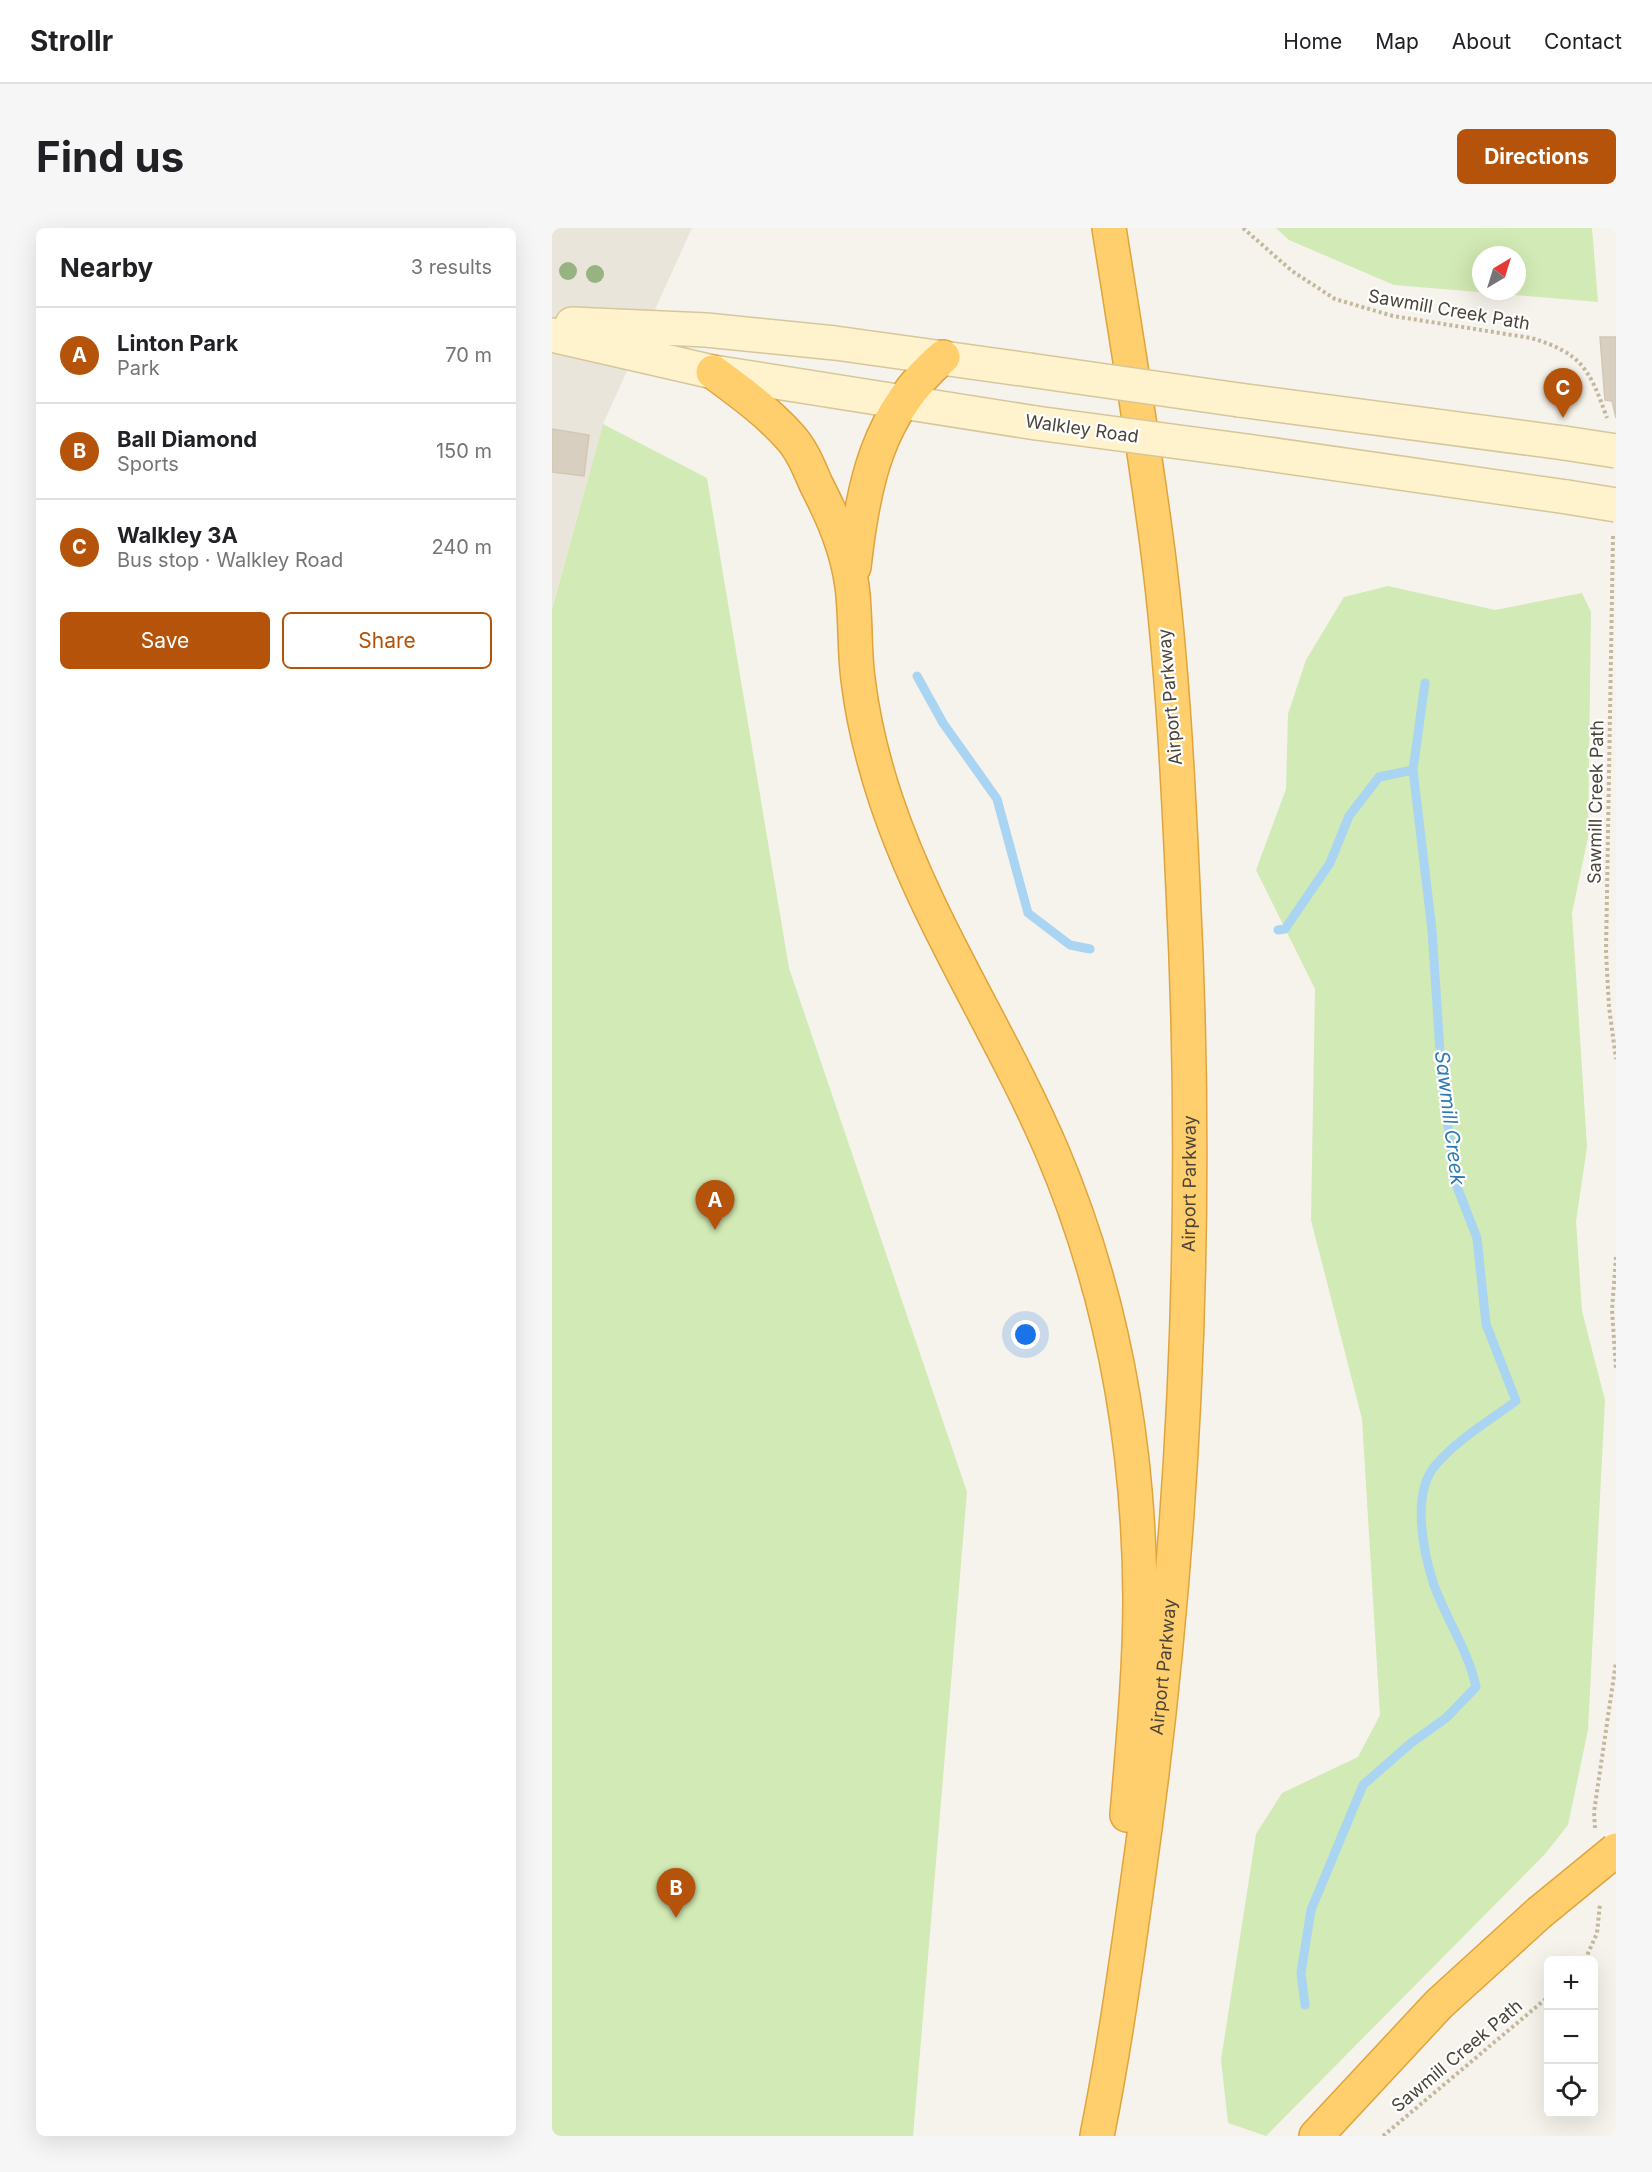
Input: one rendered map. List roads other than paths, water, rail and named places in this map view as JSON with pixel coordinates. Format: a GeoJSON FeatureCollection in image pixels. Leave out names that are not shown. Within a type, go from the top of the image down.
{"type":"FeatureCollection","features":[{"type":"Feature","properties":{"kind":"highway","name":"Airport Parkway"},"geometry":{"type":"LineString","coordinates":[[1100,2120],[1153,1776],[1169,1626],[1186,1386],[1191,1193],[1190,1027],[1179,813],[1164,622],[1158,555],[1109,228]]}},
{"type":"Feature","properties":{"kind":"highway"},"geometry":{"type":"LineString","coordinates":[[852,586],[858,532],[870,470],[878,446],[901,403],[922,375],[943,357]]}},
{"type":"Feature","properties":{"kind":"highway"},"geometry":{"type":"LineString","coordinates":[[713,372],[754,402],[788,435],[799,450],[842,542],[852,586],[859,688],[870,750],[881,787],[912,871],[1011,1064],[1071,1199],[1101,1292],[1126,1410],[1136,1505],[1139,1609],[1128,1803],[1100,2120]]}},
{"type":"Feature","properties":{"kind":"highway"},"geometry":{"type":"LineString","coordinates":[[1316,2136],[1446,1997],[1539,1913],[1616,1850]]}},
{"type":"Feature","properties":{"kind":"main road"},"geometry":{"type":"LineString","coordinates":[[552,323],[706,330],[943,357],[1616,451]]}},
{"type":"Feature","properties":{"kind":"main road","name":"Walkley Road"},"geometry":{"type":"LineString","coordinates":[[552,335],[713,372],[901,403],[1616,505]]}},
{"type":"Feature","properties":{"kind":"waterway"},"geometry":{"type":"LineString","coordinates":[[917,676],[943,723],[997,799],[1028,913],[1070,945],[1090,949]]}},
{"type":"Feature","properties":{"kind":"waterway","name":"Sawmill Creek"},"geometry":{"type":"LineString","coordinates":[[1305,2005],[1301,1973],[1311,1910],[1363,1785],[1411,1743],[1446,1718],[1476,1687],[1468,1660],[1433,1582],[1426,1554],[1421,1507],[1427,1479],[1434,1467],[1452,1448],[1516,1401],[1486,1324],[1477,1238],[1456,1184],[1442,1082],[1432,930],[1413,770],[1425,683]]}},
{"type":"Feature","properties":{"kind":"waterway"},"geometry":{"type":"LineString","coordinates":[[1278,930],[1285,929],[1330,863],[1349,816],[1379,777],[1413,770]]}},
{"type":"Feature","properties":{"kind":"place","name":"Walkley 3A"},"geometry":{"type":"Point","coordinates":[1563,418]}},
{"type":"Feature","properties":{"kind":"place","name":"Linton Park"},"geometry":{"type":"Point","coordinates":[715,1230]}},
{"type":"Feature","properties":{"kind":"place","name":"Ball Diamond"},"geometry":{"type":"Point","coordinates":[676,1918]}}]}
